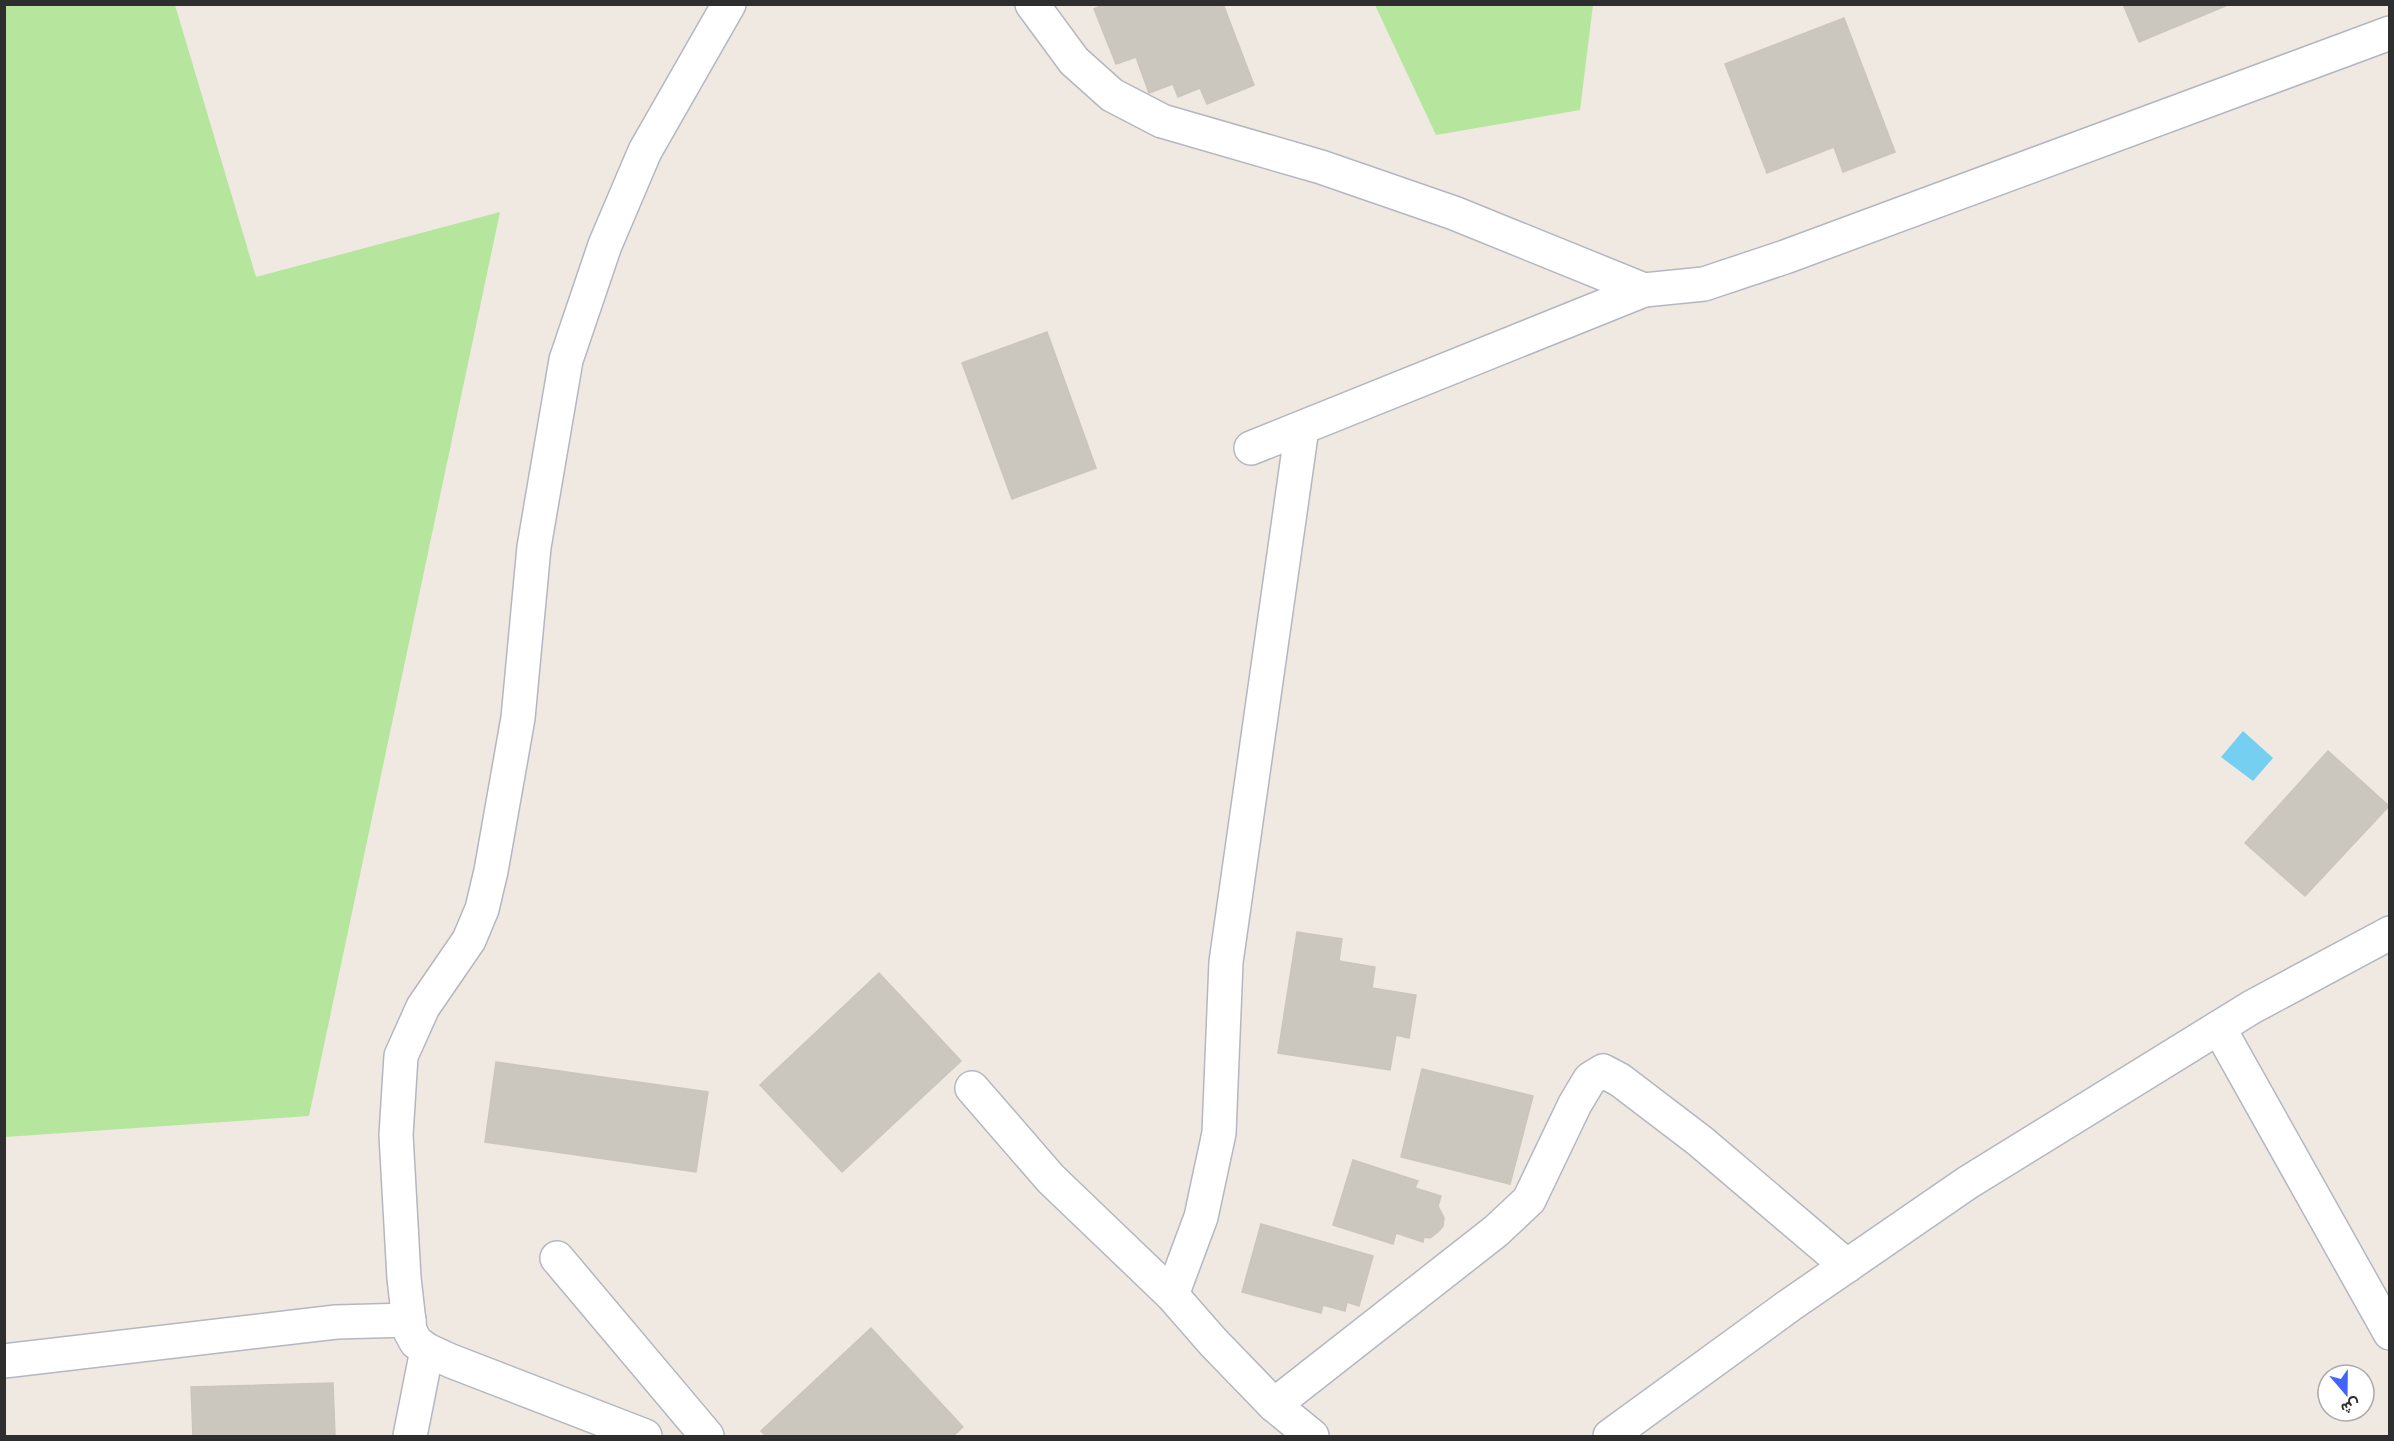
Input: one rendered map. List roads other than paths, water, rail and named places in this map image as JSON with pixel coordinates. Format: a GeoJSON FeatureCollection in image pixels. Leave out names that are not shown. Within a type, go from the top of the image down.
{"type":"FeatureCollection","features":[{"type":"Feature","properties":{"kind":"street"},"geometry":{"type":"LineString","coordinates":[[645,1437],[427,1350],[416,1342],[410,1331],[404,1278],[396,1135],[401,1056],[423,1007],[469,940],[482,909],[489,881],[518,718],[534,547],[566,360],[605,245],[645,151],[729,4]]}},
{"type":"Feature","properties":{"kind":"street"},"geometry":{"type":"LineString","coordinates":[[1032,4],[1074,61],[1112,94],[1162,121],[1321,166],[1454,213],[1644,290]]}},
{"type":"Feature","properties":{"kind":"street"},"geometry":{"type":"LineString","coordinates":[[1251,448],[1644,290],[1704,284],[1785,257],[2390,33]]}},
{"type":"Feature","properties":{"kind":"street"},"geometry":{"type":"LineString","coordinates":[[1172,1295],[1201,1217],[1219,1133],[1226,962],[1302,428]]}},
{"type":"Feature","properties":{"kind":"street"},"geometry":{"type":"LineString","coordinates":[[1610,1437],[1847,1266],[1967,1183],[2252,1007],[2390,933]]}},
{"type":"Feature","properties":{"kind":"street"},"geometry":{"type":"LineString","coordinates":[[2219,1028],[2390,1334]]}},
{"type":"Feature","properties":{"kind":"street"},"geometry":{"type":"LineString","coordinates":[[1274,1405],[1496,1231],[1529,1200],[1575,1104],[1590,1079],[1603,1071],[1620,1080],[1700,1141],[1847,1266]]}},
{"type":"Feature","properties":{"kind":"street"},"geometry":{"type":"LineString","coordinates":[[972,1088],[1051,1179],[1172,1295],[1213,1342],[1274,1405],[1312,1437]]}},
{"type":"Feature","properties":{"kind":"street"},"geometry":{"type":"LineString","coordinates":[[557,1258],[707,1437]]}},
{"type":"Feature","properties":{"kind":"street"},"geometry":{"type":"LineString","coordinates":[[4,1361],[336,1322],[409,1320]]}},
{"type":"Feature","properties":{"kind":"street"},"geometry":{"type":"LineString","coordinates":[[410,1437],[427,1350]]}},
{"type":"Feature","properties":{"kind":"water"},"geometry":{"type":"Polygon","coordinates":[[[2243,731],[2273,758],[2253,781],[2221,757],[2243,731]]]}}]}
